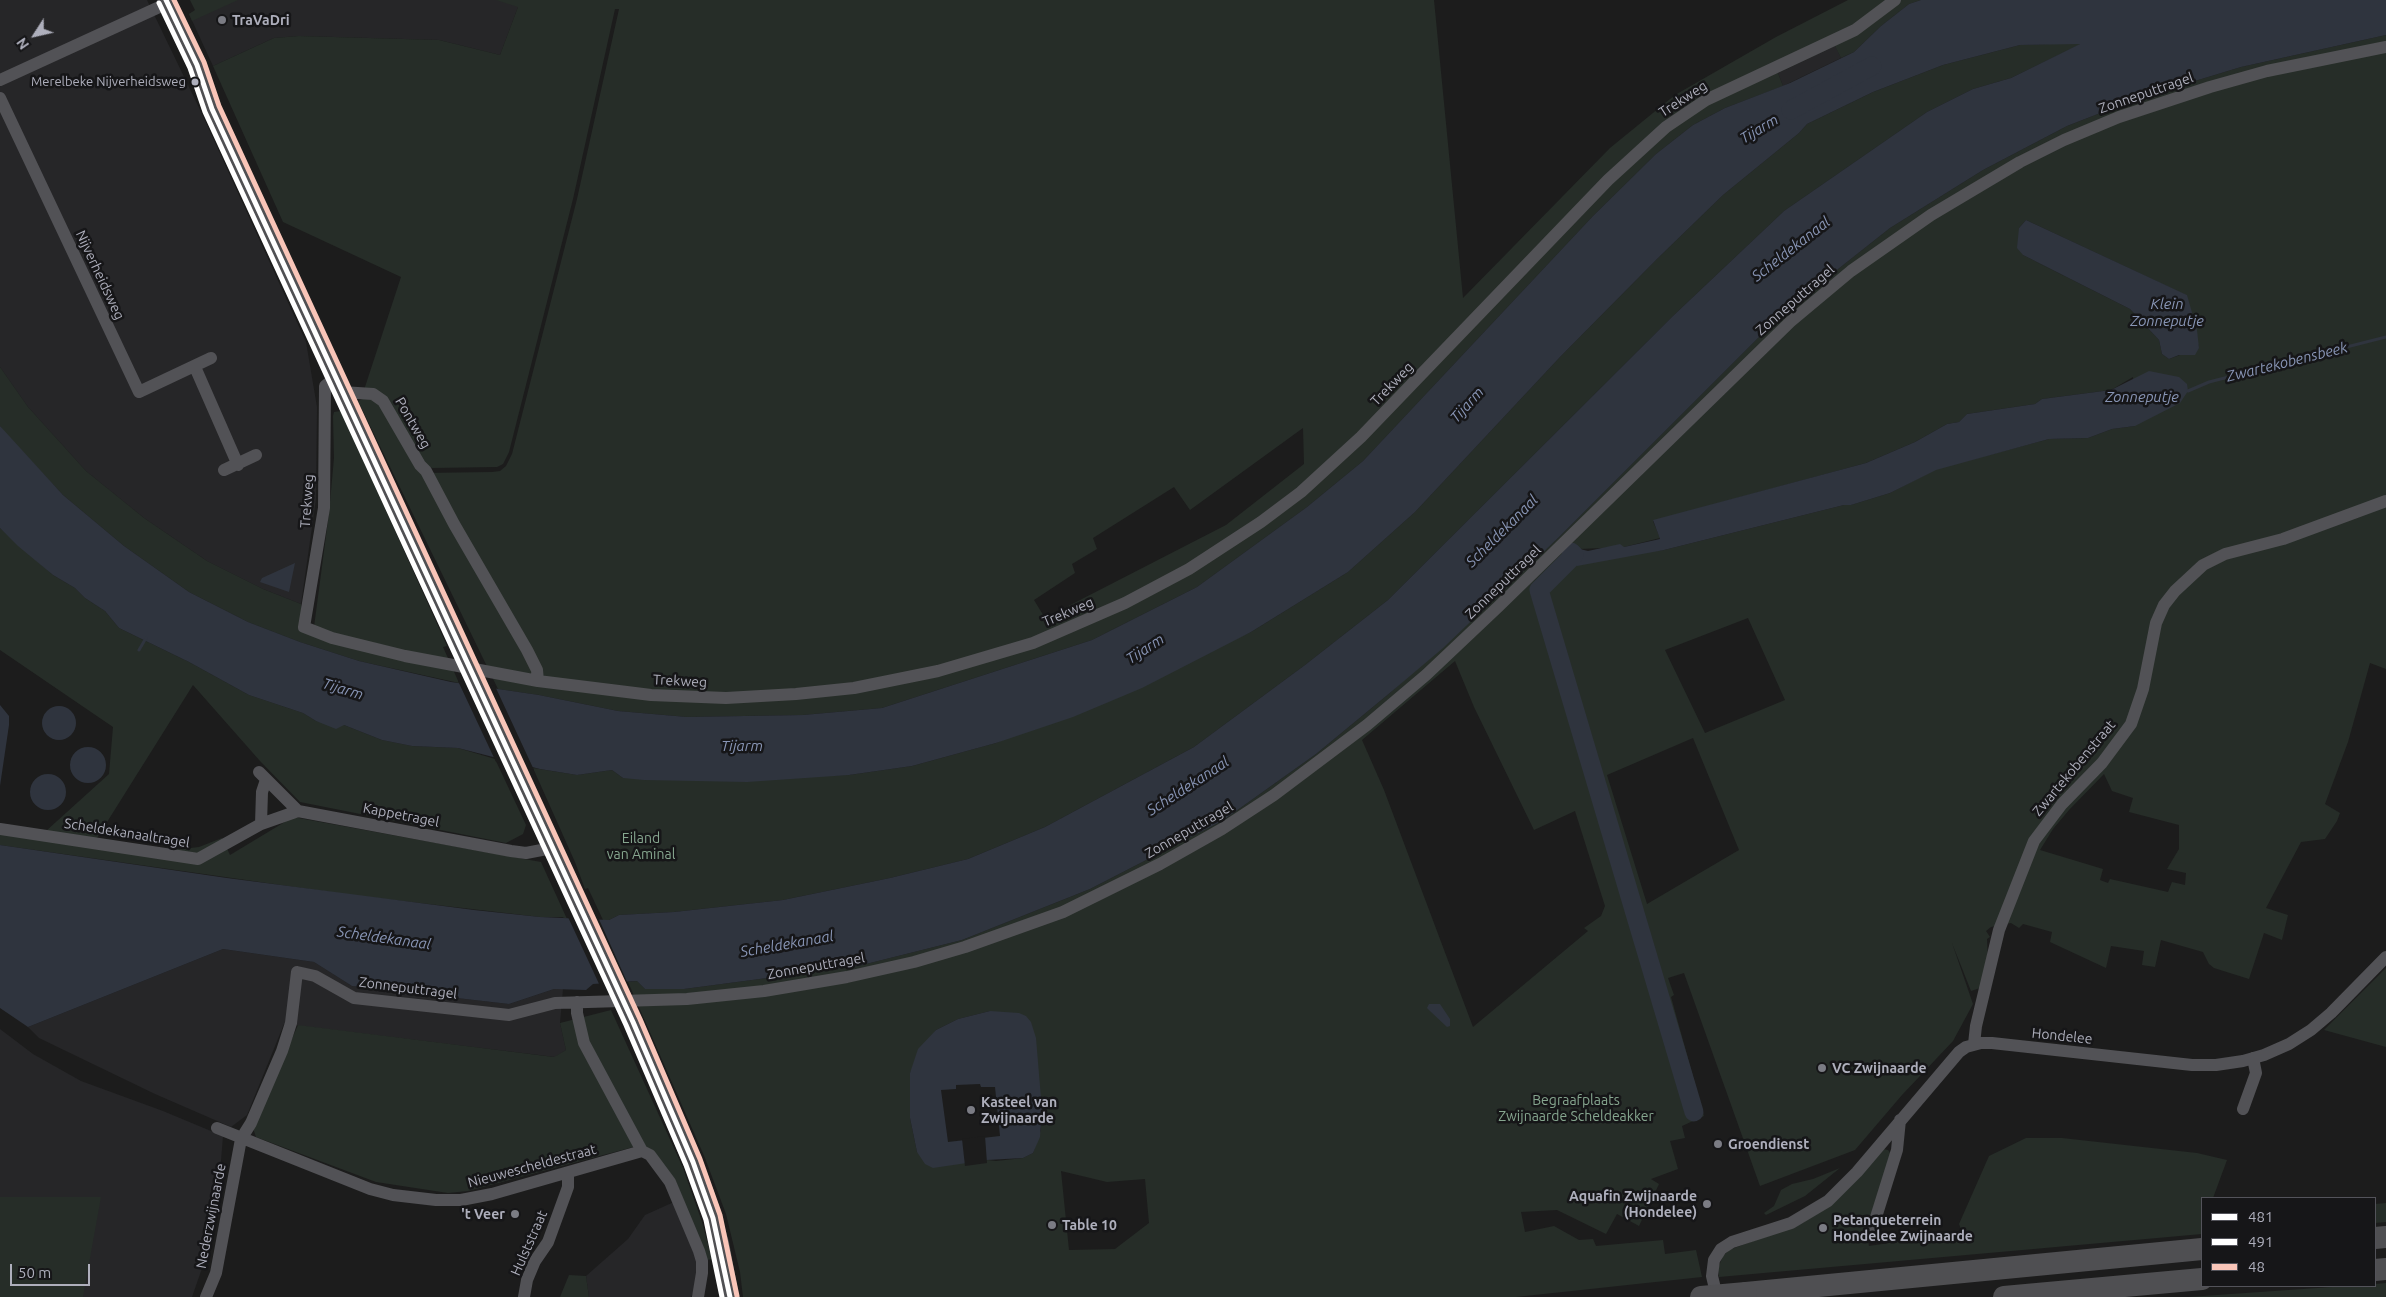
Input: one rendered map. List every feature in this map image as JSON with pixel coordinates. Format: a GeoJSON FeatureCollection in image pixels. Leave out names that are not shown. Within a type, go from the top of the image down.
{"type":"FeatureCollection","features":[{"type":"Feature","properties":{"kind":"highway"},"geometry":{"type":"LineString","coordinates":[[1701,1297],[2201,1249]]}},
{"type":"Feature","properties":{"kind":"highway"},"geometry":{"type":"LineString","coordinates":[[2004,1297],[2201,1280]]}},
{"type":"Feature","properties":{"kind":"main road"},"geometry":{"type":"LineString","coordinates":[[167,2],[200,72],[212,109],[338,385],[633,1022],[705,1193],[720,1243],[730,1297]]}},
{"type":"Feature","properties":{"kind":"street","name":"Trekweg"},"geometry":{"type":"LineString","coordinates":[[338,385],[325,386],[324,508],[304,627],[332,638],[378,651],[538,681],[615,692],[684,697],[761,697],[854,688],[938,671],[1015,649],[1125,603],[1227,545],[1301,492],[1324,472],[1414,383],[1608,180],[1666,127],[1706,100],[1855,30],[1895,0]]}},
{"type":"Feature","properties":{"kind":"street"},"geometry":{"type":"LineString","coordinates":[[0,80],[167,2]]}},
{"type":"Feature","properties":{"kind":"street","name":"Zonneputtragel"},"geometry":{"type":"LineString","coordinates":[[241,1139],[251,1123],[282,1051],[291,1023],[297,972],[315,976],[354,998],[509,1015],[555,1003],[655,1001],[726,995],[787,987],[884,970],[965,947],[1027,926],[1110,890],[1222,830],[1325,758],[1389,706],[1499,606],[1785,327],[1852,271],[1916,225],[2020,162],[2064,140],[2113,119],[2267,71],[2386,47]]}},
{"type":"Feature","properties":{"kind":"street","name":"Nijverheidsweg"},"geometry":{"type":"LineString","coordinates":[[0,98],[139,392],[211,358]]}},
{"type":"Feature","properties":{"kind":"street"},"geometry":{"type":"LineString","coordinates":[[195,367],[238,465]]}},
{"type":"Feature","properties":{"kind":"street","name":"Pontweg"},"geometry":{"type":"LineString","coordinates":[[338,385],[373,394],[383,401],[420,465],[426,471],[454,524],[527,650],[537,670],[538,681]]}},
{"type":"Feature","properties":{"kind":"street"},"geometry":{"type":"LineString","coordinates":[[224,470],[256,455]]}},
{"type":"Feature","properties":{"kind":"street","name":"Zwartekobenstraat"},"geometry":{"type":"LineString","coordinates":[[1974,1044],[1976,1026],[1999,930],[2034,841],[2062,804],[2102,762],[2131,724],[2142,689],[2156,623],[2164,605],[2175,591],[2203,565],[2226,554],[2283,539],[2386,501]]}},
{"type":"Feature","properties":{"kind":"street"},"geometry":{"type":"LineString","coordinates":[[262,824],[263,776],[298,811]]}},
{"type":"Feature","properties":{"kind":"street","name":"Scheldekanaaltragel"},"geometry":{"type":"LineString","coordinates":[[0,829],[198,859],[262,824],[298,811]]}},
{"type":"Feature","properties":{"kind":"street","name":"Kappetragel"},"geometry":{"type":"LineString","coordinates":[[298,811],[511,851],[526,853],[552,848]]}},
{"type":"Feature","properties":{"kind":"street","name":"Hondelee"},"geometry":{"type":"LineString","coordinates":[[1974,1044],[1992,1043],[2192,1065],[2216,1065],[2253,1058],[2289,1044],[2311,1030],[2331,1013],[2386,957]]}},
{"type":"Feature","properties":{"kind":"street"},"geometry":{"type":"LineString","coordinates":[[577,1002],[577,1013],[584,1043],[642,1151],[650,1155],[670,1182],[702,1261],[698,1297]]}},
{"type":"Feature","properties":{"kind":"street"},"geometry":{"type":"LineString","coordinates":[[1717,1297],[1712,1276],[1714,1260],[1721,1249],[1732,1242],[1791,1223],[1828,1201],[1857,1172],[1959,1052],[1974,1044]]}},
{"type":"Feature","properties":{"kind":"street"},"geometry":{"type":"LineString","coordinates":[[2243,1109],[2256,1073],[2253,1058]]}},
{"type":"Feature","properties":{"kind":"street"},"geometry":{"type":"LineString","coordinates":[[1872,1230],[1896,1150],[1900,1120]]}},
{"type":"Feature","properties":{"kind":"street","name":"Nieuwescheldestraat"},"geometry":{"type":"LineString","coordinates":[[216,1128],[370,1189],[436,1200],[461,1200],[492,1194],[642,1151]]}},
{"type":"Feature","properties":{"kind":"street","name":"Nederzwijnaarde"},"geometry":{"type":"LineString","coordinates":[[206,1297],[216,1272],[241,1139]]}},
{"type":"Feature","properties":{"kind":"street","name":"Hulststraat"},"geometry":{"type":"LineString","coordinates":[[524,1297],[527,1280],[535,1261],[548,1242],[568,1187],[568,1173]]}},
{"type":"Feature","properties":{"kind":"shaded area"},"geometry":{"type":"Polygon","coordinates":[[[0,0],[147,0],[202,114],[306,342],[317,407],[316,499],[301,604],[263,589],[207,561],[144,518],[86,471],[28,407],[0,367],[0,0]]]}},
{"type":"Feature","properties":{"kind":"shaded area"},"geometry":{"type":"Polygon","coordinates":[[[217,0],[542,0],[518,7],[500,55],[439,40],[299,36],[274,38],[213,66],[189,14],[217,0]]]}},
{"type":"Feature","properties":{"kind":"shaded area"},"geometry":{"type":"Polygon","coordinates":[[[1835,45],[1841,58],[1783,86],[1778,73],[1835,45]]]}},
{"type":"Feature","properties":{"kind":"shaded area"},"geometry":{"type":"Polygon","coordinates":[[[1851,76],[1856,77],[1817,98],[1812,97],[1815,94],[1851,76]]]}},
{"type":"Feature","properties":{"kind":"shaded area"},"geometry":{"type":"Polygon","coordinates":[[[223,949],[314,962],[352,986],[509,1004],[554,989],[563,989],[560,1023],[566,1050],[555,1057],[284,1024],[247,1115],[231,1127],[155,1094],[39,1038],[28,1027],[223,949]]]}},
{"type":"Feature","properties":{"kind":"shaded area"},"geometry":{"type":"Polygon","coordinates":[[[0,1029],[33,1054],[81,1081],[163,1111],[223,1136],[217,1211],[207,1254],[192,1297],[0,1297],[0,1029]]]}},
{"type":"Feature","properties":{"kind":"shaded area"},"geometry":{"type":"Polygon","coordinates":[[[674,1202],[696,1258],[696,1288],[691,1297],[589,1297],[586,1276],[628,1239],[645,1215],[674,1202]]]}},
{"type":"Feature","properties":{"kind":"green space"},"geometry":{"type":"Polygon","coordinates":[[[190,0],[238,0],[192,21],[189,14],[195,10],[190,0]]]}},
{"type":"Feature","properties":{"kind":"green space"},"geometry":{"type":"Polygon","coordinates":[[[496,0],[1434,0],[1463,298],[1610,148],[1675,95],[1776,37],[1848,0],[1921,0],[1909,4],[1881,26],[1854,52],[1841,58],[1835,46],[1778,73],[1783,86],[1725,108],[1693,125],[1656,154],[1593,216],[1363,461],[1307,507],[1197,587],[1092,640],[882,708],[803,715],[687,717],[618,711],[498,689],[358,401],[369,396],[379,400],[423,473],[492,472],[500,471],[506,466],[512,454],[577,199],[619,9],[615,9],[573,199],[509,452],[503,464],[497,467],[432,468],[426,465],[408,441],[383,397],[379,393],[364,390],[401,277],[283,222],[213,66],[274,38],[299,36],[439,40],[500,55],[518,7],[496,0]],[[1303,428],[1190,510],[1174,487],[1093,538],[1097,549],[1072,564],[1075,573],[1034,600],[1045,618],[1226,525],[1304,464],[1303,428]]]}},
{"type":"Feature","properties":{"kind":"green space","name":"Begraafplaats Zwijnaarde Scheldeakker"},"geometry":{"type":"Polygon","coordinates":[[[2386,35],[2386,669],[2370,663],[2348,742],[2325,804],[2340,813],[2337,821],[2325,839],[2301,842],[2266,908],[2288,915],[2282,940],[2264,933],[2249,979],[2214,968],[2209,964],[2203,952],[2161,940],[2155,967],[2142,965],[2144,951],[2111,946],[2106,968],[2050,942],[2052,932],[2023,924],[2019,928],[2011,923],[1991,927],[1986,931],[1990,937],[1987,939],[1988,962],[1983,987],[1971,991],[1952,943],[1973,1004],[1953,1041],[1902,1095],[1855,1150],[1760,1186],[1684,973],[1668,978],[1674,995],[1671,997],[1704,1116],[1682,1126],[1685,1138],[1670,1141],[1678,1169],[1651,1179],[1659,1184],[1639,1226],[1617,1214],[1606,1234],[1557,1210],[1521,1212],[1525,1232],[1554,1226],[1579,1240],[1593,1239],[1596,1246],[1663,1240],[1665,1254],[1696,1250],[1702,1277],[1516,1297],[743,1297],[740,1272],[726,1214],[705,1158],[628,982],[637,981],[645,989],[684,989],[858,966],[962,940],[1090,889],[1222,821],[1316,754],[1391,692],[1558,538],[1785,311],[1890,228],[1983,170],[2067,126],[2139,98],[2241,67],[2386,35]],[[2026,220],[2019,228],[2023,255],[2130,309],[2159,340],[2162,354],[2169,359],[2199,348],[2186,295],[2026,220]],[[2133,377],[2111,390],[2042,399],[2035,404],[1967,414],[1959,422],[1947,424],[1915,442],[1866,463],[1653,521],[1660,538],[1624,547],[1580,549],[1574,555],[1664,550],[1844,505],[1851,505],[1890,493],[1936,469],[2049,439],[2088,438],[2112,429],[2135,426],[2133,377]],[[1748,618],[1665,650],[1705,733],[1785,700],[1748,618]],[[1455,661],[1362,740],[1384,790],[1473,1027],[1588,931],[1584,928],[1601,916],[1605,906],[1575,811],[1534,830],[1474,707],[1455,661]],[[1693,738],[1607,775],[1647,904],[1739,850],[1693,738]],[[2104,774],[2053,829],[2040,850],[2103,869],[2100,880],[2108,883],[2110,879],[2168,892],[2172,882],[2185,885],[2186,873],[2167,869],[2179,849],[2179,825],[2129,812],[2133,798],[2112,791],[2104,774]],[[990,1011],[958,1019],[936,1030],[910,1073],[910,1118],[917,1152],[996,1161],[1023,1158],[1033,1153],[1041,1130],[1039,1089],[990,1011]],[[1061,1171],[1069,1250],[1115,1249],[1149,1223],[1145,1179],[1107,1182],[1061,1171]]]}},
{"type":"Feature","properties":{"kind":"green space","name":"Eiland van Aminal"},"geometry":{"type":"Polygon","coordinates":[[[2081,44],[2011,78],[1973,89],[1927,112],[1784,211],[1674,315],[1388,600],[1305,665],[1194,747],[1045,827],[968,859],[890,878],[783,900],[674,912],[619,915],[609,920],[603,920],[588,888],[585,889],[533,768],[577,775],[612,770],[623,778],[849,775],[912,766],[996,743],[1251,632],[1348,572],[1415,512],[1560,357],[1657,259],[1723,195],[1799,133],[1807,124],[1873,92],[1943,65],[2020,45],[2081,44]]]}},
{"type":"Feature","properties":{"kind":"green space"},"geometry":{"type":"Polygon","coordinates":[[[0,367],[28,407],[86,471],[144,518],[207,561],[263,589],[301,604],[306,626],[314,627],[334,458],[333,416],[334,412],[341,411],[447,646],[443,647],[459,683],[359,661],[300,642],[248,622],[189,592],[124,546],[63,495],[4,432],[0,426],[0,367]]]}},
{"type":"Feature","properties":{"kind":"green space"},"geometry":{"type":"Polygon","coordinates":[[[0,528],[53,575],[75,588],[85,598],[105,611],[119,628],[189,662],[249,695],[303,713],[316,721],[344,725],[382,740],[412,746],[458,748],[495,759],[526,825],[523,834],[506,843],[300,802],[260,761],[193,685],[97,838],[167,849],[182,849],[199,847],[222,838],[230,855],[293,817],[541,862],[567,919],[351,895],[0,845],[0,824],[46,831],[109,774],[113,727],[0,650],[0,528]]]}},
{"type":"Feature","properties":{"kind":"green space"},"geometry":{"type":"Polygon","coordinates":[[[2386,968],[2386,1047],[2324,1030],[2386,968]]]}},
{"type":"Feature","properties":{"kind":"green space"},"geometry":{"type":"Polygon","coordinates":[[[611,1010],[683,1168],[702,1222],[712,1259],[707,1260],[675,1179],[641,1145],[468,1191],[448,1193],[376,1182],[256,1137],[253,1128],[298,1025],[554,1057],[566,1050],[560,1023],[611,1010]]]}},
{"type":"Feature","properties":{"kind":"green space"},"geometry":{"type":"Polygon","coordinates":[[[2026,1138],[2062,1138],[2197,1153],[2227,1160],[2213,1197],[2201,1197],[2201,1234],[1719,1277],[1718,1268],[1723,1256],[1729,1250],[1804,1222],[1883,1149],[1888,1150],[1891,1154],[1867,1235],[1869,1246],[1962,1232],[1959,1224],[1989,1156],[2026,1138]]]}},
{"type":"Feature","properties":{"kind":"green space"},"geometry":{"type":"Polygon","coordinates":[[[1840,1168],[1805,1196],[1766,1215],[1764,1213],[1774,1206],[1781,1190],[1792,1184],[1813,1179],[1840,1168]]]}},
{"type":"Feature","properties":{"kind":"green space"},"geometry":{"type":"Polygon","coordinates":[[[0,1197],[101,1197],[83,1297],[0,1297],[0,1197]]]}},
{"type":"Feature","properties":{"kind":"green space"},"geometry":{"type":"Polygon","coordinates":[[[2386,1203],[2386,1222],[2376,1223],[2376,1204],[2386,1203]]]}},
{"type":"Feature","properties":{"kind":"green space"},"geometry":{"type":"Polygon","coordinates":[[[569,1275],[586,1276],[589,1297],[560,1297],[569,1275]]]}},
{"type":"Feature","properties":{"kind":"green space"},"geometry":{"type":"Polygon","coordinates":[[[2386,1283],[2386,1297],[2188,1297],[2332,1287],[2376,1287],[2376,1284],[2386,1283]]]}},
{"type":"Feature","properties":{"kind":"water","name":"Scheldekanaal"},"geometry":{"type":"Polygon","coordinates":[[[1921,0],[2386,0],[2386,35],[2241,67],[2139,98],[2067,126],[1983,170],[1890,228],[1785,311],[1558,538],[1443,648],[1316,754],[1222,821],[1090,889],[962,940],[858,966],[684,989],[645,989],[637,981],[593,984],[586,990],[554,989],[509,1004],[352,986],[314,962],[223,949],[28,1027],[0,1008],[0,845],[227,878],[474,910],[540,917],[609,920],[619,915],[674,912],[783,900],[890,878],[968,859],[1045,827],[1194,747],[1305,665],[1388,600],[1674,315],[1784,211],[1927,112],[1973,89],[2011,78],[2080,44],[2020,45],[1943,65],[1873,92],[1807,124],[1799,133],[1723,195],[1657,259],[1560,357],[1415,512],[1348,572],[1251,632],[1142,688],[1073,717],[996,743],[912,766],[849,775],[747,782],[644,780],[623,778],[612,770],[577,775],[540,769],[458,748],[412,746],[382,740],[344,725],[336,729],[316,721],[303,713],[249,695],[189,662],[119,628],[105,611],[85,598],[75,588],[53,575],[18,546],[0,528],[0,426],[63,495],[124,546],[189,592],[248,622],[300,642],[359,661],[451,682],[539,695],[618,711],[687,717],[803,715],[882,708],[1092,640],[1197,587],[1307,507],[1363,461],[1593,216],[1656,154],[1693,125],[1725,108],[1790,83],[1854,52],[1881,26],[1909,4],[1921,0]],[[1851,76],[1812,97],[1817,98],[1856,77],[1851,76]]]}},
{"type":"Feature","properties":{"kind":"water","name":"Klein Zonneputje"},"geometry":{"type":"Polygon","coordinates":[[[2026,220],[2187,295],[2197,330],[2199,348],[2195,355],[2179,355],[2169,359],[2162,354],[2159,340],[2130,309],[2023,255],[2017,248],[2019,228],[2026,220]]]}},
{"type":"Feature","properties":{"kind":"water","name":"Zonneputje"},"geometry":{"type":"Polygon","coordinates":[[[2149,371],[2179,377],[2187,384],[2188,391],[2180,403],[2135,426],[2112,429],[2088,438],[2049,439],[1936,470],[1890,493],[1851,505],[1844,505],[1664,550],[1577,566],[1574,555],[1580,549],[1588,551],[1620,544],[1624,547],[1660,539],[1653,520],[1866,463],[1915,442],[1947,424],[1959,422],[1967,414],[2035,404],[2042,399],[2111,390],[2149,371]]]}},
{"type":"Feature","properties":{"kind":"water"},"geometry":{"type":"Polygon","coordinates":[[[295,563],[289,592],[260,582],[262,578],[295,563]]]}},
{"type":"Feature","properties":{"kind":"water"},"geometry":{"type":"Polygon","coordinates":[[[0,705],[9,716],[9,725],[0,786],[0,705]]]}},
{"type":"Feature","properties":{"kind":"water"},"geometry":{"type":"Polygon","coordinates":[[[59,706],[66,707],[71,711],[75,716],[75,730],[71,735],[66,739],[59,740],[52,739],[47,735],[43,730],[42,723],[43,716],[47,711],[52,707],[59,706]]]}},
{"type":"Feature","properties":{"kind":"water"},"geometry":{"type":"Polygon","coordinates":[[[88,747],[101,752],[106,765],[101,778],[88,783],[75,778],[70,765],[75,752],[88,747]]]}},
{"type":"Feature","properties":{"kind":"water"},"geometry":{"type":"Polygon","coordinates":[[[48,774],[61,779],[66,792],[61,805],[48,810],[35,805],[30,792],[35,779],[48,774]]]}},
{"type":"Feature","properties":{"kind":"water"},"geometry":{"type":"Polygon","coordinates":[[[1429,1004],[1440,1004],[1450,1019],[1450,1026],[1447,1027],[1427,1008],[1429,1004]]]}},
{"type":"Feature","properties":{"kind":"water"},"geometry":{"type":"Polygon","coordinates":[[[990,1011],[1019,1013],[1026,1016],[1031,1022],[1036,1038],[1042,1110],[1040,1137],[1033,1153],[1023,1158],[987,1160],[933,1168],[925,1164],[917,1152],[910,1118],[910,1073],[918,1049],[936,1030],[958,1019],[990,1011]],[[980,1084],[956,1085],[956,1089],[941,1090],[948,1142],[1000,1136],[995,1087],[981,1087],[980,1084]]]}},
{"type":"Feature","properties":{"kind":"pier"},"geometry":{"type":"Polygon","coordinates":[[[458,681],[495,686],[534,770],[496,762],[458,681]]]}},
{"type":"Feature","properties":{"kind":"pier"},"geometry":{"type":"Polygon","coordinates":[[[568,917],[598,917],[628,984],[600,986],[568,917]]]}},
{"type":"Feature","properties":{"kind":"pier"},"geometry":{"type":"Polygon","coordinates":[[[985,1136],[987,1163],[965,1166],[962,1139],[985,1136]]]}},
{"type":"Feature","properties":{"kind":"waterway","name":"Tijarm"},"geometry":{"type":"LineString","coordinates":[[1791,110],[1872,66]]}},
{"type":"Feature","properties":{"kind":"waterway","name":"Zwartekobensbeek"},"geometry":{"type":"LineString","coordinates":[[2188,391],[2209,382],[2386,337]]}},
{"type":"Feature","properties":{"kind":"waterway"},"geometry":{"type":"LineString","coordinates":[[1571,552],[1574,555],[1539,590],[1694,1112]]}},
{"type":"Feature","properties":{"kind":"waterway"},"geometry":{"type":"LineString","coordinates":[[139,650],[146,638]]}},
{"type":"Feature","properties":{"kind":"transit line","name":"481"},"geometry":{"type":"LineString","coordinates":[[166,0],[197,65],[212,109],[633,1022],[693,1162],[713,1218],[730,1297]]}},
{"type":"Feature","properties":{"kind":"transit line","name":"48"},"geometry":{"type":"LineString","coordinates":[[174,0],[204,62],[219,106],[640,1019],[700,1159],[720,1215],[737,1296]]}},
{"type":"Feature","properties":{"kind":"transit line","name":"491"},"geometry":{"type":"LineString","coordinates":[[159,3],[190,68],[205,112],[626,1025],[686,1165],[706,1220],[722,1297]]}},
{"type":"Feature","properties":{"kind":"place","name":"TraVaDri"},"geometry":{"type":"Point","coordinates":[222,20]}},
{"type":"Feature","properties":{"kind":"place","name":"Merelbeke Nijverheidsweg"},"geometry":{"type":"Point","coordinates":[195,82]}},
{"type":"Feature","properties":{"kind":"place","name":"VC Zwijnaarde"},"geometry":{"type":"Point","coordinates":[1822,1068]}},
{"type":"Feature","properties":{"kind":"place","name":"Kasteel van Zwijnaarde"},"geometry":{"type":"Point","coordinates":[971,1110]}},
{"type":"Feature","properties":{"kind":"place","name":"Groendienst"},"geometry":{"type":"Point","coordinates":[1718,1144]}},
{"type":"Feature","properties":{"kind":"place","name":"Aquafin Zwijnaarde (Hondelee)"},"geometry":{"type":"Point","coordinates":[1707,1204]}},
{"type":"Feature","properties":{"kind":"place","name":"'t Veer"},"geometry":{"type":"Point","coordinates":[515,1214]}},
{"type":"Feature","properties":{"kind":"place","name":"Table 10"},"geometry":{"type":"Point","coordinates":[1052,1225]}},
{"type":"Feature","properties":{"kind":"place","name":"Petanqueterrein Hondelee Zwijnaarde"},"geometry":{"type":"Point","coordinates":[1823,1228]}}]}
